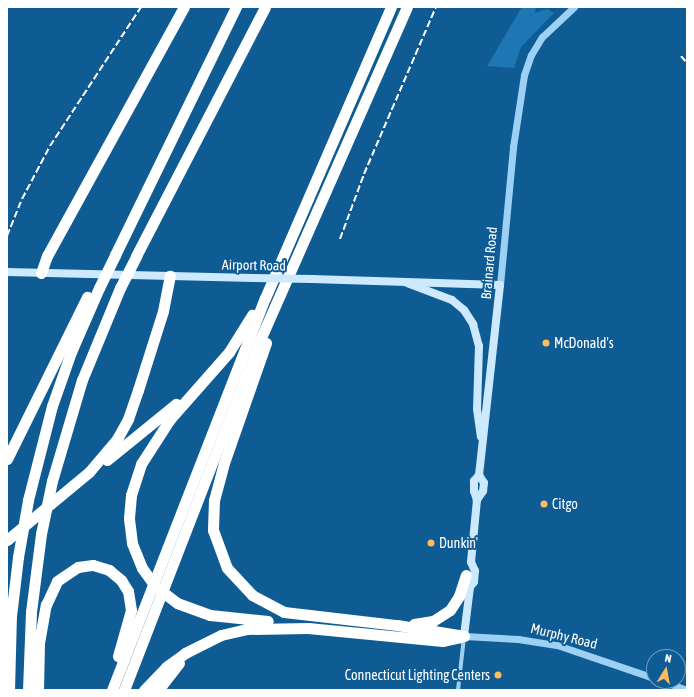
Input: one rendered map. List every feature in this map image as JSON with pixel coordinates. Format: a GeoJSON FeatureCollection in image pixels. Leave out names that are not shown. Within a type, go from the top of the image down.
{"type":"FeatureCollection","features":[{"type":"Feature","properties":{"kind":"highway"},"geometry":{"type":"LineString","coordinates":[[41,273],[47,256],[184,7]]}},
{"type":"Feature","properties":{"kind":"highway"},"geometry":{"type":"LineString","coordinates":[[7,459],[111,255],[135,213],[236,7]]}},
{"type":"Feature","properties":{"kind":"highway"},"geometry":{"type":"LineString","coordinates":[[28,690],[31,612],[41,534],[52,481],[80,386],[120,288],[264,7]]}},
{"type":"Feature","properties":{"kind":"highway"},"geometry":{"type":"LineString","coordinates":[[112,690],[248,340],[307,199],[391,7]]}},
{"type":"Feature","properties":{"kind":"highway"},"geometry":{"type":"LineString","coordinates":[[124,690],[277,300],[407,7]]}},
{"type":"Feature","properties":{"kind":"highway"},"geometry":{"type":"LineString","coordinates":[[307,199],[292,224],[246,325],[229,352],[192,391],[153,443],[135,478],[130,503],[132,543],[142,568],[156,587],[177,603],[210,615],[308,628],[442,641],[464,636]]}},
{"type":"Feature","properties":{"kind":"highway"},"geometry":{"type":"LineString","coordinates":[[89,472],[111,448],[128,418],[163,311],[170,276]]}},
{"type":"Feature","properties":{"kind":"highway"},"geometry":{"type":"LineString","coordinates":[[9,690],[11,616],[18,557],[28,500],[55,398],[95,287]]}},
{"type":"Feature","properties":{"kind":"highway"},"geometry":{"type":"LineString","coordinates":[[277,300],[266,343],[215,495],[212,525],[219,552],[238,582],[252,595],[276,609],[296,614],[397,625],[464,636]]}},
{"type":"Feature","properties":{"kind":"highway"},"geometry":{"type":"LineString","coordinates":[[7,540],[89,472],[192,391]]}},
{"type":"Feature","properties":{"kind":"highway"},"geometry":{"type":"LineString","coordinates":[[7,547],[41,512]]}},
{"type":"Feature","properties":{"kind":"highway"},"geometry":{"type":"LineString","coordinates":[[38,690],[41,630],[49,596],[56,583],[66,573],[78,567],[93,565],[109,570],[121,580],[128,591],[131,604],[128,624],[107,690]]}},
{"type":"Feature","properties":{"kind":"highway"},"geometry":{"type":"LineString","coordinates":[[397,625],[426,623],[442,616],[456,602],[466,575]]}},
{"type":"Feature","properties":{"kind":"highway"},"geometry":{"type":"LineString","coordinates":[[144,690],[172,662],[220,635],[246,629],[308,628]]}},
{"type":"Feature","properties":{"kind":"highway"},"geometry":{"type":"LineString","coordinates":[[158,690],[171,672],[197,647]]}},
{"type":"Feature","properties":{"kind":"main road","name":"Airport Road"},"geometry":{"type":"LineString","coordinates":[[7,272],[500,285]]}},
{"type":"Feature","properties":{"kind":"main road"},"geometry":{"type":"LineString","coordinates":[[405,282],[452,300],[465,311],[473,324],[479,346],[477,409],[482,449]]}},
{"type":"Feature","properties":{"kind":"main road","name":"Brainard Road"},"geometry":{"type":"LineString","coordinates":[[470,587],[474,582],[475,571],[471,562],[477,500],[474,491],[474,481],[480,475],[500,285]]}},
{"type":"Feature","properties":{"kind":"main road","name":"Brainard Road"},"geometry":{"type":"LineString","coordinates":[[464,636],[470,587],[466,575],[466,567],[471,562]]}},
{"type":"Feature","properties":{"kind":"street","name":"Brainard Road"},"geometry":{"type":"LineString","coordinates":[[500,285],[519,98],[531,55],[542,36],[574,7]]}},
{"type":"Feature","properties":{"kind":"street","name":"Brainard Road"},"geometry":{"type":"LineString","coordinates":[[458,690],[464,636]]}},
{"type":"Feature","properties":{"kind":"street","name":"Murphy Road"},"geometry":{"type":"LineString","coordinates":[[464,636],[509,638],[552,644],[646,675]]}},
{"type":"Feature","properties":{"kind":"shaded area"},"geometry":{"type":"Polygon","coordinates":[[[522,7],[536,7],[535,13],[547,9],[554,13],[521,47],[514,68],[487,66],[522,7]]]}},
{"type":"Feature","properties":{"kind":"railway"},"geometry":{"type":"LineString","coordinates":[[7,236],[22,199],[50,146],[141,7]]}},
{"type":"Feature","properties":{"kind":"railway"},"geometry":{"type":"LineString","coordinates":[[340,239],[364,174],[436,7]]}},
{"type":"Feature","properties":{"kind":"railway"},"geometry":{"type":"LineString","coordinates":[[681,56],[687,63]]}},
{"type":"Feature","properties":{"kind":"place","name":"McDonald's"},"geometry":{"type":"Point","coordinates":[546,343]}},
{"type":"Feature","properties":{"kind":"place","name":"Citgo"},"geometry":{"type":"Point","coordinates":[544,504]}},
{"type":"Feature","properties":{"kind":"place","name":"Dunkin'"},"geometry":{"type":"Point","coordinates":[431,543]}},
{"type":"Feature","properties":{"kind":"place","name":"Connecticut Lighting Centers"},"geometry":{"type":"Point","coordinates":[498,675]}}]}
